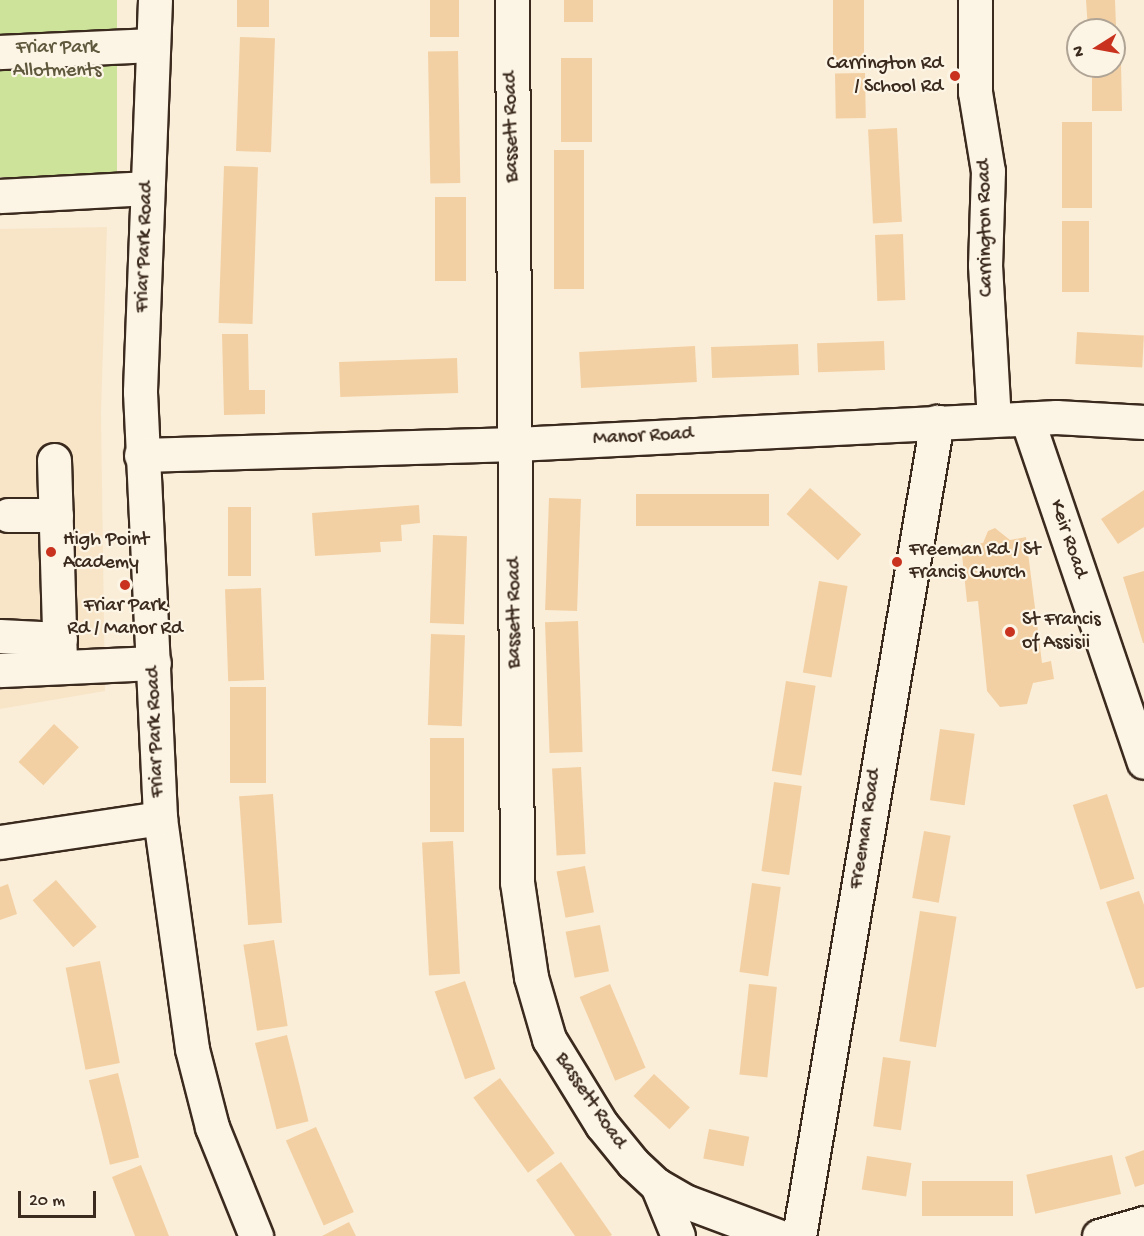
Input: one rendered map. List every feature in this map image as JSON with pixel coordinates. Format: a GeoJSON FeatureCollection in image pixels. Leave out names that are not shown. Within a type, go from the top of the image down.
{"type":"FeatureCollection","features":[{"type":"Feature","properties":{"kind":"street","name":"Friar Park Road"},"geometry":{"type":"LineString","coordinates":[[155,0],[146,188],[141,455],[154,663],[160,818],[192,1049],[212,1127],[256,1236]]}},
{"type":"Feature","properties":{"kind":"street","name":"Bassett Road"},"geometry":{"type":"LineString","coordinates":[[512,0],[517,882],[531,977],[549,1039],[602,1125],[657,1185],[678,1236]]}},
{"type":"Feature","properties":{"kind":"street","name":"Carrington Road"},"geometry":{"type":"LineString","coordinates":[[975,0],[975,92],[988,171],[985,265],[994,420]]}},
{"type":"Feature","properties":{"kind":"street"},"geometry":{"type":"LineString","coordinates":[[0,52],[153,45]]}},
{"type":"Feature","properties":{"kind":"street"},"geometry":{"type":"LineString","coordinates":[[0,196],[146,188]]}},
{"type":"Feature","properties":{"kind":"street","name":"Keir Road"},"geometry":{"type":"LineString","coordinates":[[1027,419],[1144,762]]}},
{"type":"Feature","properties":{"kind":"street","name":"Manor Road"},"geometry":{"type":"LineString","coordinates":[[141,455],[516,444],[994,420],[1144,422]]}},
{"type":"Feature","properties":{"kind":"street","name":"Freeman Road"},"geometry":{"type":"LineString","coordinates":[[799,1236],[937,422]]}},
{"type":"Feature","properties":{"kind":"street"},"geometry":{"type":"LineString","coordinates":[[54,460],[60,652]]}},
{"type":"Feature","properties":{"kind":"street"},"geometry":{"type":"LineString","coordinates":[[8,515],[56,515]]}},
{"type":"Feature","properties":{"kind":"street"},"geometry":{"type":"LineString","coordinates":[[0,636],[60,652],[154,663]]}},
{"type":"Feature","properties":{"kind":"street"},"geometry":{"type":"LineString","coordinates":[[0,670],[60,652]]}},
{"type":"Feature","properties":{"kind":"street"},"geometry":{"type":"LineString","coordinates":[[0,842],[160,818]]}},
{"type":"Feature","properties":{"kind":"street","name":"Bassett Road"},"geometry":{"type":"LineString","coordinates":[[657,1185],[721,1218],[778,1236]]}},
{"type":"Feature","properties":{"kind":"street"},"geometry":{"type":"LineString","coordinates":[[1099,1236],[1144,1223]]}},
{"type":"Feature","properties":{"kind":"shaded area","name":"High Point Academy"},"geometry":{"type":"Polygon","coordinates":[[[107,227],[101,413],[105,691],[0,709],[0,229],[107,227]]]}},
{"type":"Feature","properties":{"kind":"green space","name":"Friar Park Allotments"},"geometry":{"type":"Polygon","coordinates":[[[0,0],[117,0],[117,177],[0,177],[0,0]]]}},
{"type":"Feature","properties":{"kind":"building"},"geometry":{"type":"Polygon","coordinates":[[[237,0],[269,0],[269,27],[237,27],[237,0]]]}},
{"type":"Feature","properties":{"kind":"building"},"geometry":{"type":"Polygon","coordinates":[[[430,0],[459,0],[459,37],[430,37],[430,0]]]}},
{"type":"Feature","properties":{"kind":"building"},"geometry":{"type":"Polygon","coordinates":[[[564,0],[593,0],[593,22],[564,22],[564,0]]]}},
{"type":"Feature","properties":{"kind":"building"},"geometry":{"type":"Polygon","coordinates":[[[833,0],[864,0],[864,62],[833,62],[833,0]]]}},
{"type":"Feature","properties":{"kind":"building"},"geometry":{"type":"Polygon","coordinates":[[[1086,0],[1115,0],[1116,18],[1087,18],[1086,0]]]}},
{"type":"Feature","properties":{"kind":"building"},"geometry":{"type":"Polygon","coordinates":[[[240,37],[275,38],[271,152],[236,151],[240,37]]]}},
{"type":"Feature","properties":{"kind":"building"},"geometry":{"type":"Polygon","coordinates":[[[458,51],[460,183],[430,184],[428,52],[458,51]]]}},
{"type":"Feature","properties":{"kind":"building"},"geometry":{"type":"Polygon","coordinates":[[[561,58],[592,58],[592,142],[561,142],[561,58]]]}},
{"type":"Feature","properties":{"kind":"building"},"geometry":{"type":"Polygon","coordinates":[[[865,73],[866,118],[836,119],[835,74],[865,73]]]}},
{"type":"Feature","properties":{"kind":"building"},"geometry":{"type":"Polygon","coordinates":[[[1092,78],[1121,78],[1122,111],[1092,111],[1092,78]]]}},
{"type":"Feature","properties":{"kind":"building"},"geometry":{"type":"Polygon","coordinates":[[[1062,122],[1092,122],[1092,208],[1062,208],[1062,122]]]}},
{"type":"Feature","properties":{"kind":"building"},"geometry":{"type":"Polygon","coordinates":[[[897,128],[902,222],[873,223],[868,130],[897,128]]]}},
{"type":"Feature","properties":{"kind":"building"},"geometry":{"type":"Polygon","coordinates":[[[554,150],[584,150],[584,289],[554,289],[554,150]]]}},
{"type":"Feature","properties":{"kind":"building"},"geometry":{"type":"Polygon","coordinates":[[[224,166],[258,167],[253,324],[219,323],[224,166]]]}},
{"type":"Feature","properties":{"kind":"building"},"geometry":{"type":"Polygon","coordinates":[[[435,197],[466,197],[466,281],[435,281],[435,197]]]}},
{"type":"Feature","properties":{"kind":"building"},"geometry":{"type":"Polygon","coordinates":[[[1062,221],[1089,221],[1089,292],[1062,292],[1062,221]]]}},
{"type":"Feature","properties":{"kind":"building"},"geometry":{"type":"Polygon","coordinates":[[[903,234],[905,300],[877,301],[875,235],[903,234]]]}},
{"type":"Feature","properties":{"kind":"building"},"geometry":{"type":"Polygon","coordinates":[[[1077,332],[1144,336],[1142,367],[1075,364],[1077,332]]]}},
{"type":"Feature","properties":{"kind":"building"},"geometry":{"type":"Polygon","coordinates":[[[222,334],[248,334],[249,390],[265,390],[265,414],[224,415],[222,334]]]}},
{"type":"Feature","properties":{"kind":"building"},"geometry":{"type":"Polygon","coordinates":[[[884,341],[885,370],[818,372],[817,343],[884,341]]]}},
{"type":"Feature","properties":{"kind":"building"},"geometry":{"type":"Polygon","coordinates":[[[798,344],[799,375],[712,378],[711,347],[798,344]]]}},
{"type":"Feature","properties":{"kind":"building"},"geometry":{"type":"Polygon","coordinates":[[[695,346],[697,382],[581,388],[579,352],[695,346]]]}},
{"type":"Feature","properties":{"kind":"building"},"geometry":{"type":"Polygon","coordinates":[[[457,358],[458,393],[340,397],[339,362],[457,358]]]}},
{"type":"Feature","properties":{"kind":"building"},"geometry":{"type":"Polygon","coordinates":[[[810,488],[861,534],[838,560],[787,514],[810,488]]]}},
{"type":"Feature","properties":{"kind":"building"},"geometry":{"type":"Polygon","coordinates":[[[1144,490],[1144,527],[1118,544],[1101,519],[1144,490]]]}},
{"type":"Feature","properties":{"kind":"building"},"geometry":{"type":"Polygon","coordinates":[[[636,494],[769,494],[769,526],[636,526],[636,494]]]}},
{"type":"Feature","properties":{"kind":"building"},"geometry":{"type":"Polygon","coordinates":[[[549,498],[581,499],[577,611],[545,610],[549,498]]]}},
{"type":"Feature","properties":{"kind":"building"},"geometry":{"type":"Polygon","coordinates":[[[419,505],[420,523],[401,525],[402,541],[380,542],[381,552],[315,556],[312,513],[419,505]]]}},
{"type":"Feature","properties":{"kind":"building"},"geometry":{"type":"Polygon","coordinates":[[[228,507],[251,507],[251,576],[228,576],[228,507]]]}},
{"type":"Feature","properties":{"kind":"building","name":"St Francis of Assisii"},"geometry":{"type":"Polygon","coordinates":[[[995,528],[1010,540],[1026,537],[1042,663],[1051,661],[1054,679],[1033,683],[1027,704],[1000,707],[987,691],[978,601],[967,602],[961,545],[983,543],[988,531],[995,528]]]}},
{"type":"Feature","properties":{"kind":"building"},"geometry":{"type":"Polygon","coordinates":[[[433,535],[467,536],[464,624],[430,623],[433,535]]]}},
{"type":"Feature","properties":{"kind":"building"},"geometry":{"type":"Polygon","coordinates":[[[1144,571],[1144,643],[1143,643],[1123,577],[1144,571]]]}},
{"type":"Feature","properties":{"kind":"building"},"geometry":{"type":"Polygon","coordinates":[[[819,581],[848,586],[831,678],[803,673],[819,581]]]}},
{"type":"Feature","properties":{"kind":"building"},"geometry":{"type":"Polygon","coordinates":[[[261,588],[264,680],[228,681],[225,589],[261,588]]]}},
{"type":"Feature","properties":{"kind":"building"},"geometry":{"type":"Polygon","coordinates":[[[578,621],[583,752],[550,753],[545,622],[578,621]]]}},
{"type":"Feature","properties":{"kind":"building"},"geometry":{"type":"Polygon","coordinates":[[[431,634],[465,635],[462,726],[428,725],[431,634]]]}},
{"type":"Feature","properties":{"kind":"building"},"geometry":{"type":"Polygon","coordinates":[[[786,681],[816,686],[801,776],[772,771],[786,681]]]}},
{"type":"Feature","properties":{"kind":"building"},"geometry":{"type":"Polygon","coordinates":[[[230,687],[266,687],[266,783],[230,783],[230,687]]]}},
{"type":"Feature","properties":{"kind":"building"},"geometry":{"type":"Polygon","coordinates":[[[54,724],[79,747],[43,785],[19,762],[54,724]]]}},
{"type":"Feature","properties":{"kind":"building"},"geometry":{"type":"Polygon","coordinates":[[[940,729],[975,734],[965,805],[930,800],[940,729]]]}},
{"type":"Feature","properties":{"kind":"building"},"geometry":{"type":"Polygon","coordinates":[[[430,738],[464,738],[464,832],[430,832],[430,738]]]}},
{"type":"Feature","properties":{"kind":"building"},"geometry":{"type":"Polygon","coordinates":[[[581,767],[586,854],[557,855],[552,769],[581,767]]]}},
{"type":"Feature","properties":{"kind":"building"},"geometry":{"type":"Polygon","coordinates":[[[774,782],[802,786],[789,875],[761,871],[774,782]]]}},
{"type":"Feature","properties":{"kind":"building"},"geometry":{"type":"Polygon","coordinates":[[[273,794],[282,923],[248,925],[239,796],[273,794]]]}},
{"type":"Feature","properties":{"kind":"building"},"geometry":{"type":"Polygon","coordinates":[[[1107,794],[1135,879],[1100,890],[1073,805],[1107,794]]]}},
{"type":"Feature","properties":{"kind":"building"},"geometry":{"type":"Polygon","coordinates":[[[924,831],[951,836],[939,903],[912,898],[924,831]]]}},
{"type":"Feature","properties":{"kind":"building"},"geometry":{"type":"Polygon","coordinates":[[[453,841],[460,974],[429,975],[422,843],[453,841]]]}},
{"type":"Feature","properties":{"kind":"building"},"geometry":{"type":"Polygon","coordinates":[[[585,866],[594,912],[566,918],[557,872],[585,866]]]}},
{"type":"Feature","properties":{"kind":"building"},"geometry":{"type":"Polygon","coordinates":[[[56,880],[97,927],[73,947],[33,900],[56,880]]]}},
{"type":"Feature","properties":{"kind":"building"},"geometry":{"type":"Polygon","coordinates":[[[752,883],[781,887],[768,976],[739,972],[752,883]]]}},
{"type":"Feature","properties":{"kind":"building"},"geometry":{"type":"Polygon","coordinates":[[[8,884],[17,914],[0,920],[0,887],[8,884]]]}},
{"type":"Feature","properties":{"kind":"building"},"geometry":{"type":"Polygon","coordinates":[[[1139,891],[1144,905],[1144,987],[1136,989],[1106,902],[1139,891]]]}},
{"type":"Feature","properties":{"kind":"building"},"geometry":{"type":"Polygon","coordinates":[[[920,911],[957,917],[936,1047],[899,1041],[920,911]]]}},
{"type":"Feature","properties":{"kind":"building"},"geometry":{"type":"Polygon","coordinates":[[[600,925],[609,971],[575,978],[566,932],[600,925]]]}},
{"type":"Feature","properties":{"kind":"building"},"geometry":{"type":"Polygon","coordinates":[[[274,940],[288,1026],[257,1031],[243,945],[274,940]]]}},
{"type":"Feature","properties":{"kind":"building"},"geometry":{"type":"Polygon","coordinates":[[[100,961],[120,1063],[85,1070],[66,968],[100,961]]]}},
{"type":"Feature","properties":{"kind":"building"},"geometry":{"type":"Polygon","coordinates":[[[465,981],[495,1069],[465,1079],[435,991],[465,981]]]}},
{"type":"Feature","properties":{"kind":"building"},"geometry":{"type":"Polygon","coordinates":[[[610,984],[646,1068],[615,1081],[580,997],[610,984]]]}},
{"type":"Feature","properties":{"kind":"building"},"geometry":{"type":"Polygon","coordinates":[[[749,984],[777,987],[767,1077],[739,1075],[749,984]]]}},
{"type":"Feature","properties":{"kind":"building"},"geometry":{"type":"Polygon","coordinates":[[[287,1035],[309,1121],[277,1129],[255,1043],[287,1035]]]}},
{"type":"Feature","properties":{"kind":"building"},"geometry":{"type":"Polygon","coordinates":[[[883,1057],[911,1061],[901,1130],[873,1126],[883,1057]]]}},
{"type":"Feature","properties":{"kind":"building"},"geometry":{"type":"Polygon","coordinates":[[[118,1073],[139,1157],[110,1165],[89,1080],[118,1073]]]}},
{"type":"Feature","properties":{"kind":"building"},"geometry":{"type":"Polygon","coordinates":[[[654,1074],[690,1107],[669,1129],[634,1096],[654,1074]]]}},
{"type":"Feature","properties":{"kind":"building"},"geometry":{"type":"Polygon","coordinates":[[[500,1078],[555,1153],[528,1173],[473,1097],[500,1078]]]}},
{"type":"Feature","properties":{"kind":"building"},"geometry":{"type":"Polygon","coordinates":[[[316,1127],[354,1212],[324,1225],[286,1140],[316,1127]]]}},
{"type":"Feature","properties":{"kind":"building"},"geometry":{"type":"Polygon","coordinates":[[[709,1129],[749,1137],[744,1166],[703,1158],[709,1129]]]}},
{"type":"Feature","properties":{"kind":"building"},"geometry":{"type":"Polygon","coordinates":[[[1144,1150],[1144,1184],[1135,1187],[1125,1157],[1144,1150]]]}},
{"type":"Feature","properties":{"kind":"building"},"geometry":{"type":"Polygon","coordinates":[[[1112,1155],[1121,1194],[1035,1214],[1026,1175],[1112,1155]]]}},
{"type":"Feature","properties":{"kind":"building"},"geometry":{"type":"Polygon","coordinates":[[[867,1156],[911,1163],[906,1197],[862,1190],[867,1156]]]}},
{"type":"Feature","properties":{"kind":"building"},"geometry":{"type":"Polygon","coordinates":[[[561,1162],[612,1235],[575,1236],[536,1180],[561,1162]]]}},
{"type":"Feature","properties":{"kind":"building"},"geometry":{"type":"Polygon","coordinates":[[[141,1165],[169,1236],[135,1236],[112,1177],[141,1165]]]}},
{"type":"Feature","properties":{"kind":"building"},"geometry":{"type":"Polygon","coordinates":[[[922,1181],[1013,1181],[1013,1216],[922,1216],[922,1181]]]}},
{"type":"Feature","properties":{"kind":"building"},"geometry":{"type":"Polygon","coordinates":[[[349,1222],[356,1236],[322,1236],[349,1222]]]}},
{"type":"Feature","properties":{"kind":"place","name":"Carrington Rd / School Rd"},"geometry":{"type":"Point","coordinates":[955,76]}},
{"type":"Feature","properties":{"kind":"place","name":"High Point Academy"},"geometry":{"type":"Point","coordinates":[51,552]}},
{"type":"Feature","properties":{"kind":"place","name":"Freeman Rd / St Francis Church"},"geometry":{"type":"Point","coordinates":[897,562]}},
{"type":"Feature","properties":{"kind":"place","name":"Friar Park Rd / Manor Rd"},"geometry":{"type":"Point","coordinates":[125,585]}},
{"type":"Feature","properties":{"kind":"place","name":"St Francis of Assisii"},"geometry":{"type":"Point","coordinates":[1010,632]}}]}
